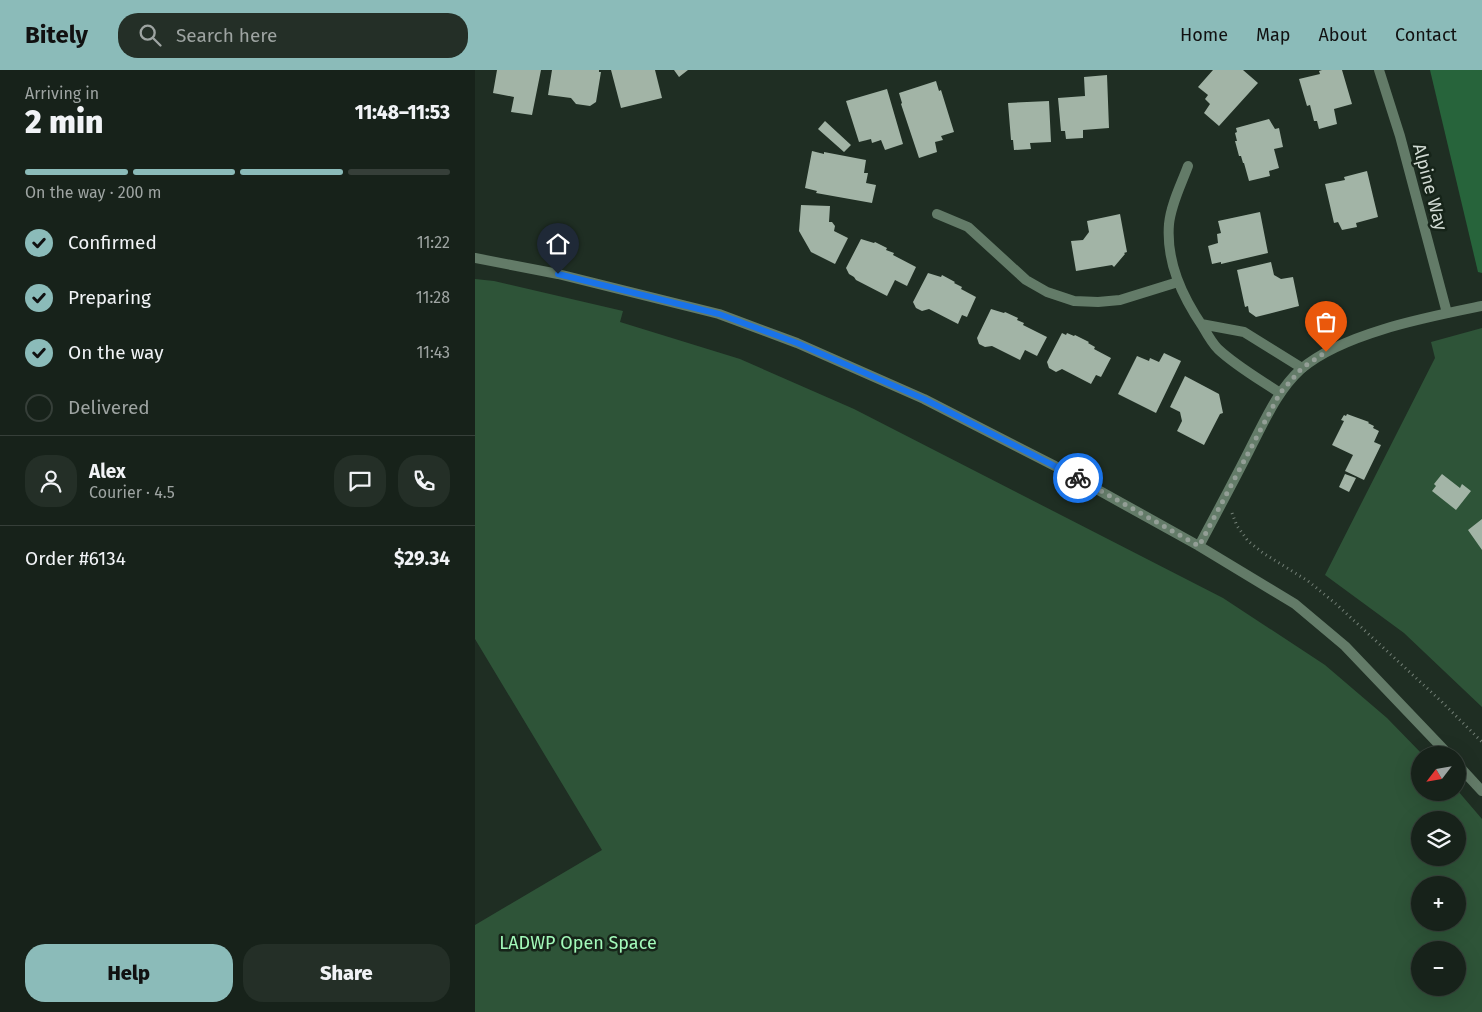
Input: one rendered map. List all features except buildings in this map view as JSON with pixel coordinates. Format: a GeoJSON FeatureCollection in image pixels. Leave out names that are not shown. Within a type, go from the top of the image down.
{"type":"FeatureCollection","features":[{"type":"Feature","properties":{"kind":"street","name":"Alpine Way"},"geometry":{"type":"LineString","coordinates":[[1379,70],[1400,136],[1447,313]]}},
{"type":"Feature","properties":{"kind":"street"},"geometry":{"type":"LineString","coordinates":[[1189,166],[1174,201],[1169,223],[1171,254],[1178,282],[1187,301],[1217,348],[1280,393]]}},
{"type":"Feature","properties":{"kind":"street"},"geometry":{"type":"LineString","coordinates":[[937,214],[969,227],[1026,280],[1047,292],[1074,301],[1120,300],[1178,282]]}},
{"type":"Feature","properties":{"kind":"street"},"geometry":{"type":"LineString","coordinates":[[475,258],[558,274],[719,314],[797,343],[924,399],[1055,466],[1199,546],[1295,604],[1345,646],[1440,746]]}},
{"type":"Feature","properties":{"kind":"street"},"geometry":{"type":"LineString","coordinates":[[1199,546],[1280,393],[1302,368],[1326,352],[1353,340],[1400,325],[1482,306]]}},
{"type":"Feature","properties":{"kind":"street"},"geometry":{"type":"LineString","coordinates":[[1201,324],[1244,332],[1302,368]]}},
{"type":"Feature","properties":{"kind":"street"},"geometry":{"type":"LineString","coordinates":[[1466,774],[1482,791]]}},
{"type":"Feature","properties":{"kind":"path"},"geometry":{"type":"LineString","coordinates":[[1225,498],[1237,526],[1248,541],[1263,553],[1308,581],[1335,603],[1443,702],[1482,742]]}},
{"type":"Feature","properties":{"kind":"green space"},"geometry":{"type":"Polygon","coordinates":[[[1430,70],[1482,70],[1482,273],[1478,272],[1430,70]]]}},
{"type":"Feature","properties":{"kind":"green space","name":"LADWP Open Space"},"geometry":{"type":"Polygon","coordinates":[[[475,279],[494,281],[623,311],[620,322],[740,359],[854,409],[1223,598],[1325,665],[1387,718],[1414,746],[1411,746],[1411,801],[1466,800],[1482,819],[1482,1012],[475,1012],[475,925],[602,850],[475,639],[475,279]]]}},
{"type":"Feature","properties":{"kind":"green space"},"geometry":{"type":"Polygon","coordinates":[[[1482,328],[1482,707],[1404,633],[1325,575],[1435,358],[1431,342],[1482,328]]]}},
{"type":"Feature","properties":{"kind":"way so far"},"geometry":{"type":"LineString","coordinates":[[1078,478],[1199,546],[1280,393],[1302,368],[1326,352]]}},
{"type":"Feature","properties":{"kind":"route"},"geometry":{"type":"LineString","coordinates":[[558,274],[719,314],[797,343],[924,399],[1078,478]]}}]}
